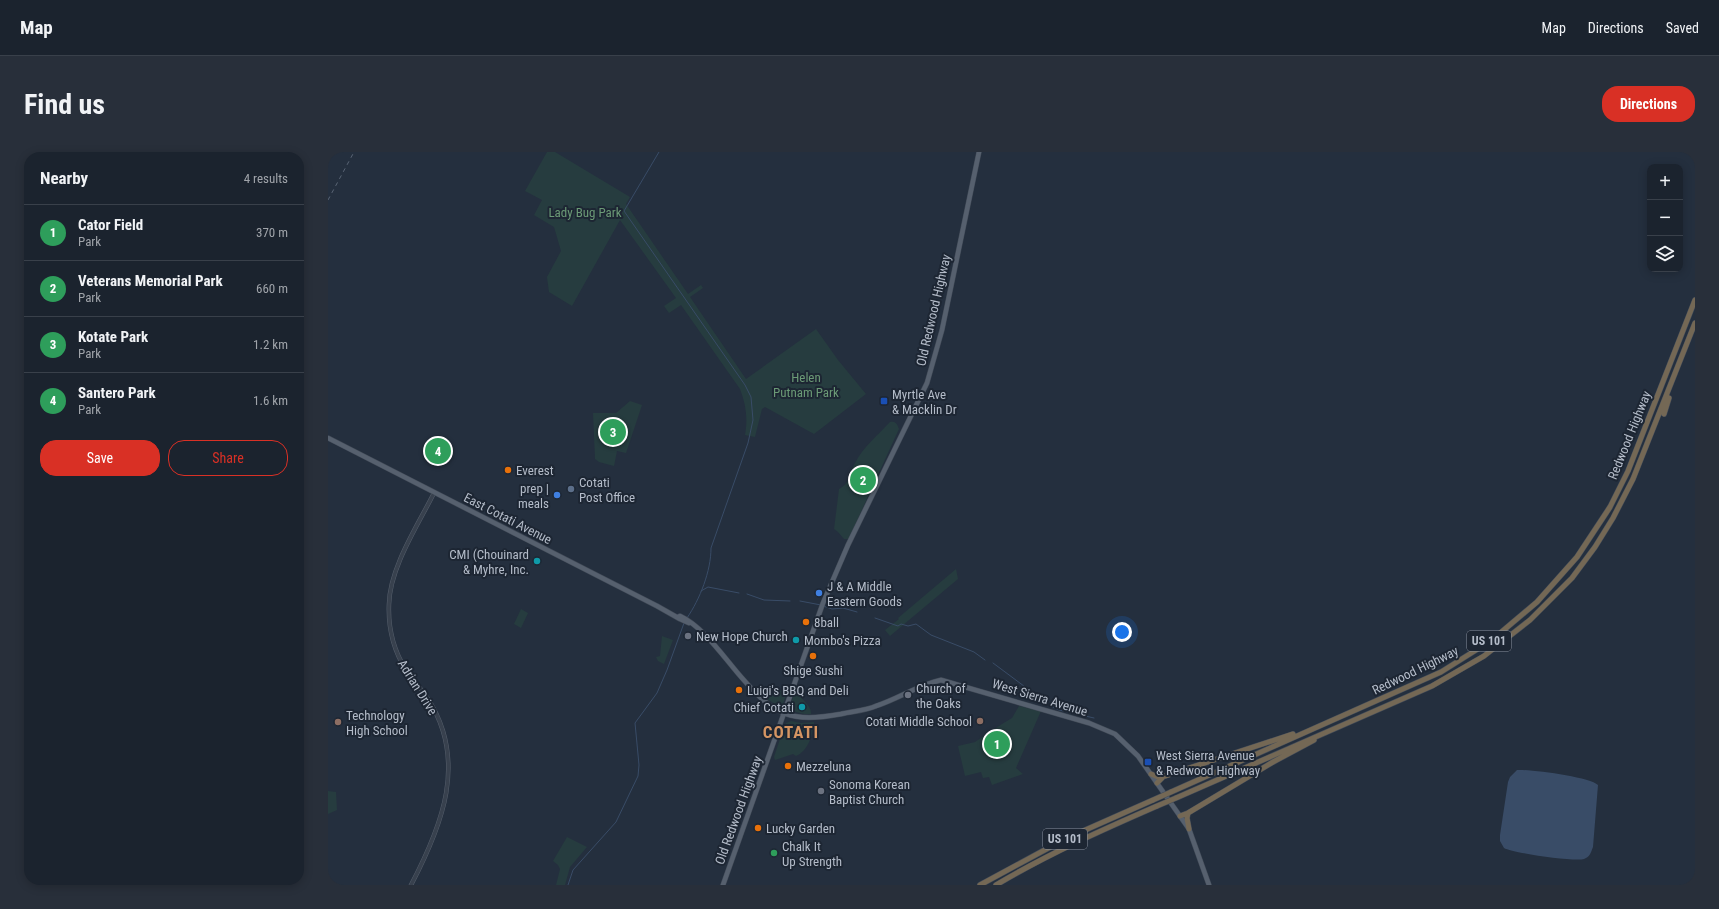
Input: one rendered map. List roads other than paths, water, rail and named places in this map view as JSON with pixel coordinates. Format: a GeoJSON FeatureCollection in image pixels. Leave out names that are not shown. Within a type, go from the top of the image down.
{"type":"FeatureCollection","features":[{"type":"Feature","properties":{"kind":"highway","name":"Redwood Highway"},"geometry":{"type":"LineString","coordinates":[[980,885],[1065,839],[1308,730],[1423,681],[1458,662],[1508,628],[1551,587],[1589,540],[1610,507],[1633,459],[1695,300]]}},
{"type":"Feature","properties":{"kind":"highway","name":"Redwood Highway"},"geometry":{"type":"LineString","coordinates":[[996,885],[1032,864],[1079,841],[1432,686],[1467,667],[1500,645],[1530,620],[1558,592],[1584,563],[1606,530],[1633,480],[1695,323]]}},
{"type":"Feature","properties":{"kind":"highway"},"geometry":{"type":"LineString","coordinates":[[1664,414],[1684,351]]}},
{"type":"Feature","properties":{"kind":"highway"},"geometry":{"type":"LineString","coordinates":[[1606,530],[1620,512]]}},
{"type":"Feature","properties":{"kind":"highway"},"geometry":{"type":"LineString","coordinates":[[1180,816],[1188,813],[1273,762],[1336,727]]}},
{"type":"Feature","properties":{"kind":"highway"},"geometry":{"type":"LineString","coordinates":[[1151,774],[1158,777],[1165,776],[1308,730]]}},
{"type":"Feature","properties":{"kind":"highway"},"geometry":{"type":"LineString","coordinates":[[1157,783],[1165,776]]}},
{"type":"Feature","properties":{"kind":"highway"},"geometry":{"type":"LineString","coordinates":[[1188,813],[1187,818],[1189,829]]}},
{"type":"Feature","properties":{"kind":"main road","name":"Old Redwood Highway"},"geometry":{"type":"LineString","coordinates":[[723,885],[790,698],[790,690],[794,686],[822,606],[848,545],[927,383],[944,324],[979,152]]}},
{"type":"Feature","properties":{"kind":"main road","name":"East Cotati Avenue"},"geometry":{"type":"LineString","coordinates":[[328,438],[689,622],[706,636],[759,698],[784,713]]}},
{"type":"Feature","properties":{"kind":"main road","name":"West Sierra Avenue"},"geometry":{"type":"LineString","coordinates":[[784,713],[802,718],[868,709],[876,707],[925,684],[941,680],[1108,730],[1115,734],[1134,752],[1189,829],[1209,885]]}},
{"type":"Feature","properties":{"kind":"street","name":"Adrian Drive"},"geometry":{"type":"LineString","coordinates":[[411,885],[432,841],[444,810],[448,781],[448,760],[443,733],[436,715],[428,700],[402,663],[396,650],[389,619],[389,603],[392,583],[397,567],[434,493]]}},
{"type":"Feature","properties":{"kind":"water"},"geometry":{"type":"Polygon","coordinates":[[[1517,770],[1572,776],[1598,785],[1593,847],[1588,857],[1578,860],[1557,858],[1504,848],[1500,841],[1500,835],[1508,782],[1510,777],[1517,770]]]}},
{"type":"Feature","properties":{"kind":"waterway"},"geometry":{"type":"LineString","coordinates":[[659,152],[624,211],[745,385],[751,397],[753,420],[748,443],[711,548],[711,557],[707,575],[700,594],[687,618]]}},
{"type":"Feature","properties":{"kind":"waterway"},"geometry":{"type":"LineString","coordinates":[[701,591],[708,587],[739,593]]}},
{"type":"Feature","properties":{"kind":"waterway"},"geometry":{"type":"LineString","coordinates":[[747,594],[764,600],[790,601]]}},
{"type":"Feature","properties":{"kind":"waterway"},"geometry":{"type":"LineString","coordinates":[[800,601],[821,605]]}},
{"type":"Feature","properties":{"kind":"waterway"},"geometry":{"type":"LineString","coordinates":[[823,606],[832,609],[843,608],[857,612]]}},
{"type":"Feature","properties":{"kind":"waterway"},"geometry":{"type":"LineString","coordinates":[[875,618],[898,626],[901,624],[908,626],[916,624],[931,635],[974,652],[985,660]]}},
{"type":"Feature","properties":{"kind":"waterway"},"geometry":{"type":"LineString","coordinates":[[568,885],[573,870],[616,822],[638,776],[639,765],[635,723],[657,693],[684,623]]}},
{"type":"Feature","properties":{"kind":"waterway"},"geometry":{"type":"LineString","coordinates":[[993,663],[1044,701]]}},
{"type":"Feature","properties":{"kind":"waterway"},"geometry":{"type":"LineString","coordinates":[[1051,706],[1059,710],[1094,718]]}},
{"type":"Feature","properties":{"kind":"railway"},"geometry":{"type":"LineString","coordinates":[[328,200],[354,152]]}},
{"type":"Feature","properties":{"kind":"place","name":"Myrtle Ave & Macklin Dr"},"geometry":{"type":"Point","coordinates":[884,401]}},
{"type":"Feature","properties":{"kind":"place","name":"Kotate Park"},"geometry":{"type":"Point","coordinates":[613,432]}},
{"type":"Feature","properties":{"kind":"place","name":"Santero Park"},"geometry":{"type":"Point","coordinates":[438,451]}},
{"type":"Feature","properties":{"kind":"place","name":"Everest"},"geometry":{"type":"Point","coordinates":[508,470]}},
{"type":"Feature","properties":{"kind":"place","name":"Veterans Memorial Park"},"geometry":{"type":"Point","coordinates":[863,480]}},
{"type":"Feature","properties":{"kind":"place","name":"Cotati Post Office"},"geometry":{"type":"Point","coordinates":[571,489]}},
{"type":"Feature","properties":{"kind":"place","name":"prep | meals"},"geometry":{"type":"Point","coordinates":[557,495]}},
{"type":"Feature","properties":{"kind":"place","name":"CMI (Chouinard & Myhre, Inc."},"geometry":{"type":"Point","coordinates":[537,561]}},
{"type":"Feature","properties":{"kind":"place","name":"J & A Middle Eastern Goods"},"geometry":{"type":"Point","coordinates":[819,593]}},
{"type":"Feature","properties":{"kind":"place","name":"8ball"},"geometry":{"type":"Point","coordinates":[806,622]}},
{"type":"Feature","properties":{"kind":"place","name":"New Hope Church"},"geometry":{"type":"Point","coordinates":[688,636]}},
{"type":"Feature","properties":{"kind":"place","name":"Mombo's Pizza"},"geometry":{"type":"Point","coordinates":[796,640]}},
{"type":"Feature","properties":{"kind":"place","name":"Shige Sushi"},"geometry":{"type":"Point","coordinates":[813,656]}},
{"type":"Feature","properties":{"kind":"place","name":"Luigi's BBQ and Deli"},"geometry":{"type":"Point","coordinates":[739,690]}},
{"type":"Feature","properties":{"kind":"place","name":"Church of the Oaks"},"geometry":{"type":"Point","coordinates":[908,695]}},
{"type":"Feature","properties":{"kind":"place","name":"Chief Cotati"},"geometry":{"type":"Point","coordinates":[802,707]}},
{"type":"Feature","properties":{"kind":"place","name":"Cotati Middle School"},"geometry":{"type":"Point","coordinates":[980,721]}},
{"type":"Feature","properties":{"kind":"place","name":"Technology High School"},"geometry":{"type":"Point","coordinates":[338,722]}},
{"type":"Feature","properties":{"kind":"place","name":"Cator Field"},"geometry":{"type":"Point","coordinates":[997,744]}},
{"type":"Feature","properties":{"kind":"place","name":"West Sierra Avenue & Redwood Highway"},"geometry":{"type":"Point","coordinates":[1148,762]}},
{"type":"Feature","properties":{"kind":"place","name":"Mezzeluna"},"geometry":{"type":"Point","coordinates":[788,766]}},
{"type":"Feature","properties":{"kind":"place","name":"Sonoma Korean Baptist Church"},"geometry":{"type":"Point","coordinates":[821,791]}},
{"type":"Feature","properties":{"kind":"place","name":"Lucky Garden"},"geometry":{"type":"Point","coordinates":[758,828]}},
{"type":"Feature","properties":{"kind":"place","name":"Chalk It Up Strength"},"geometry":{"type":"Point","coordinates":[774,853]}},
{"type":"Feature","properties":{"kind":"district","name":"COTATI"},"geometry":{"type":"Point","coordinates":[791,732]}},
{"type":"Feature","properties":{"kind":"park label","name":"Lady Bug Park"},"geometry":{"type":"Point","coordinates":[585,212]}},
{"type":"Feature","properties":{"kind":"park label","name":"Helen Putnam Park"},"geometry":{"type":"Point","coordinates":[806,384]}}]}
